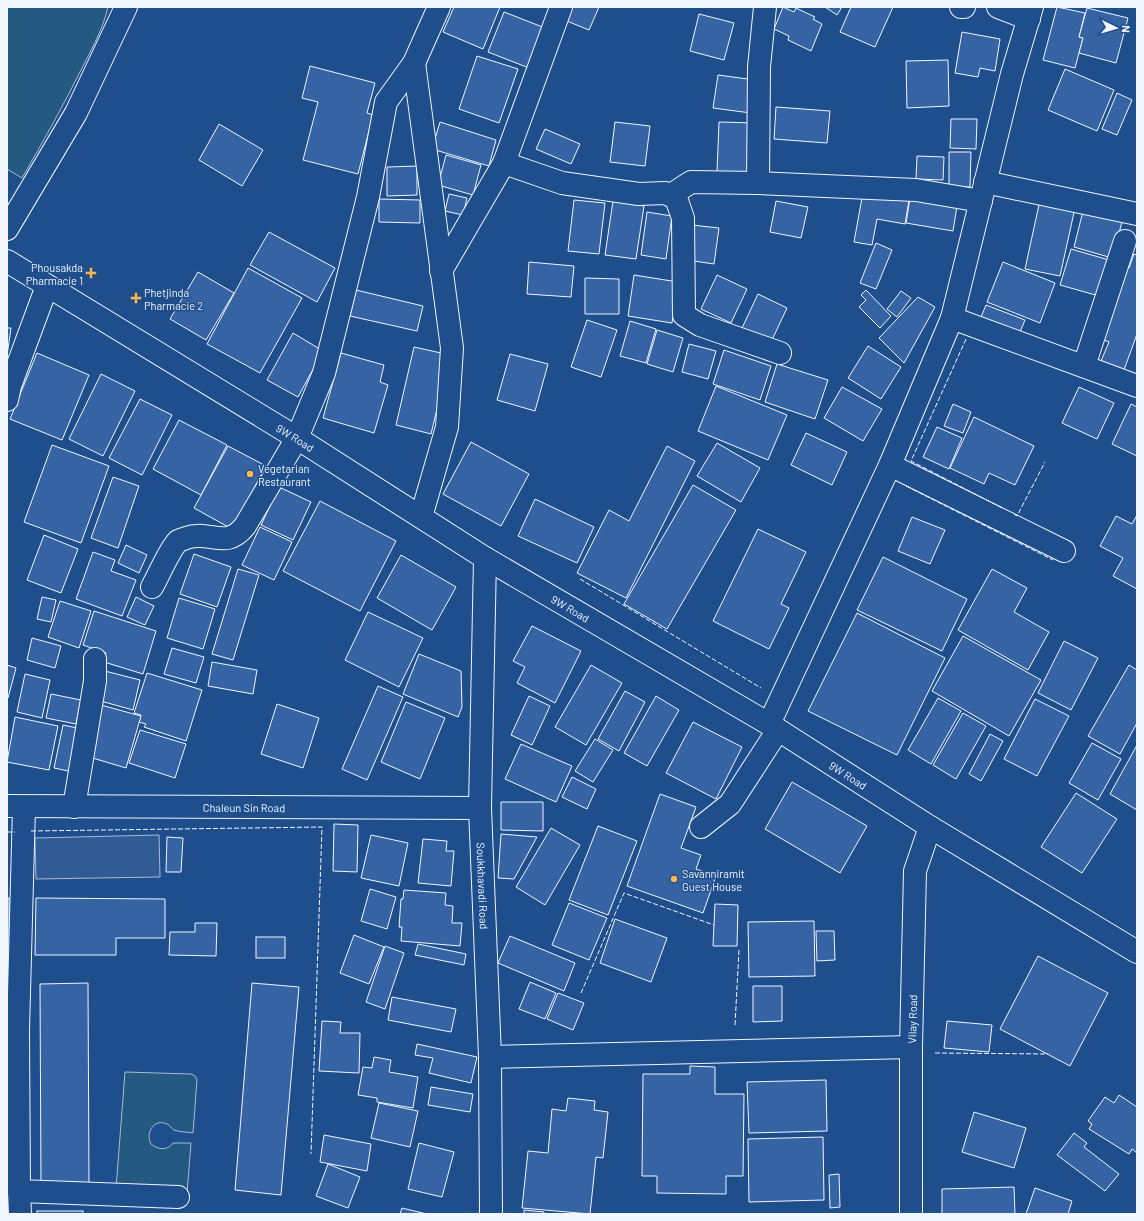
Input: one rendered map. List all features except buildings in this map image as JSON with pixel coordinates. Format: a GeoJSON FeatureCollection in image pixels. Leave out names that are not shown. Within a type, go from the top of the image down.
{"type":"FeatureCollection","features":[{"type":"Feature","properties":{"kind":"street"},"geometry":{"type":"LineString","coordinates":[[7,229],[76,113],[126,7]]}},
{"type":"Feature","properties":{"kind":"street"},"geometry":{"type":"LineString","coordinates":[[152,587],[179,541],[195,534],[216,539],[229,539],[238,535],[245,526],[297,438],[324,373],[368,197],[386,102],[414,63],[439,7]]}},
{"type":"Feature","properties":{"kind":"street"},"geometry":{"type":"LineString","coordinates":[[440,271],[504,163],[561,7]]}},
{"type":"Feature","properties":{"kind":"street"},"geometry":{"type":"LineString","coordinates":[[758,183],[759,67],[765,7]]}},
{"type":"Feature","properties":{"kind":"street"},"geometry":{"type":"LineString","coordinates":[[701,827],[730,804],[774,727],[890,465],[952,318],[1012,74],[1030,13],[998,7]]}},
{"type":"Feature","properties":{"kind":"street"},"geometry":{"type":"LineString","coordinates":[[414,63],[440,271],[452,348],[447,427],[421,517]]}},
{"type":"Feature","properties":{"kind":"street"},"geometry":{"type":"LineString","coordinates":[[504,163],[562,183],[639,194],[665,193],[676,198],[683,218],[684,315],[700,325],[780,353]]}},
{"type":"Feature","properties":{"kind":"street"},"geometry":{"type":"LineString","coordinates":[[670,195],[691,182],[983,191],[1137,214]]}},
{"type":"Feature","properties":{"kind":"street"},"geometry":{"type":"LineString","coordinates":[[1084,366],[1125,241]]}},
{"type":"Feature","properties":{"kind":"street","name":"9W Road"},"geometry":{"type":"LineString","coordinates":[[7,261],[297,438],[485,558],[774,727],[930,827],[1137,952]]}},
{"type":"Feature","properties":{"kind":"street"},"geometry":{"type":"LineString","coordinates":[[7,400],[10,386],[47,286]]}},
{"type":"Feature","properties":{"kind":"street"},"geometry":{"type":"LineString","coordinates":[[952,318],[1137,386]]}},
{"type":"Feature","properties":{"kind":"street"},"geometry":{"type":"LineString","coordinates":[[890,465],[1064,552]]}},
{"type":"Feature","properties":{"kind":"street","name":"Soukkhavadi Road"},"geometry":{"type":"LineString","coordinates":[[485,558],[480,808],[490,1057],[490,1214]]}},
{"type":"Feature","properties":{"kind":"street"},"geometry":{"type":"LineString","coordinates":[[74,807],[95,681],[95,659]]}},
{"type":"Feature","properties":{"kind":"street"},"geometry":{"type":"LineString","coordinates":[[15,807],[13,1030],[20,1214]]}},
{"type":"Feature","properties":{"kind":"street","name":"Chaleun Sin Road"},"geometry":{"type":"LineString","coordinates":[[15,807],[480,808]]}},
{"type":"Feature","properties":{"kind":"street","name":"Vilay Road"},"geometry":{"type":"LineString","coordinates":[[911,1214],[911,1048],[915,871],[930,827]]}},
{"type":"Feature","properties":{"kind":"street"},"geometry":{"type":"LineString","coordinates":[[490,1057],[911,1048]]}},
{"type":"Feature","properties":{"kind":"street"},"geometry":{"type":"LineString","coordinates":[[20,1191],[178,1197]]}},
{"type":"Feature","properties":{"kind":"shaded area"},"geometry":{"type":"Polygon","coordinates":[[[7,7],[108,7],[100,31],[90,53],[22,178],[7,169],[7,7]]]}},
{"type":"Feature","properties":{"kind":"shaded area"},"geometry":{"type":"Polygon","coordinates":[[[159,835],[160,877],[36,879],[35,838],[159,835]]]}},
{"type":"Feature","properties":{"kind":"shaded area"},"geometry":{"type":"Polygon","coordinates":[[[125,1072],[191,1074],[195,1076],[197,1080],[193,1133],[174,1130],[168,1125],[158,1123],[152,1128],[149,1135],[151,1144],[157,1148],[163,1149],[171,1146],[173,1143],[191,1143],[187,1194],[116,1188],[125,1072]]]}},
{"type":"Feature","properties":{"kind":"fence"},"geometry":{"type":"LineString","coordinates":[[966,339],[911,461],[1002,508]]}},
{"type":"Feature","properties":{"kind":"fence"},"geometry":{"type":"LineString","coordinates":[[1014,514],[1017,516],[1045,462]]}},
{"type":"Feature","properties":{"kind":"fence"},"geometry":{"type":"LineString","coordinates":[[906,486],[1053,560]]}},
{"type":"Feature","properties":{"kind":"fence"},"geometry":{"type":"LineString","coordinates":[[580,579],[761,688]]}},
{"type":"Feature","properties":{"kind":"fence"},"geometry":{"type":"LineString","coordinates":[[31,831],[322,827],[311,1154]]}},
{"type":"Feature","properties":{"kind":"fence"},"geometry":{"type":"LineString","coordinates":[[7,832],[15,832]]}},
{"type":"Feature","properties":{"kind":"fence"},"geometry":{"type":"LineString","coordinates":[[581,993],[624,893],[714,925]]}},
{"type":"Feature","properties":{"kind":"fence"},"geometry":{"type":"LineString","coordinates":[[735,1025],[739,950]]}},
{"type":"Feature","properties":{"kind":"fence"},"geometry":{"type":"LineString","coordinates":[[935,1053],[1048,1054]]}},
{"type":"Feature","properties":{"kind":"place","name":"Phousakda Pharmacie 1"},"geometry":{"type":"Point","coordinates":[91,273]}},
{"type":"Feature","properties":{"kind":"place","name":"Phetjinda Pharmacie 2"},"geometry":{"type":"Point","coordinates":[136,298]}},
{"type":"Feature","properties":{"kind":"place","name":"Vegetarian Restaurant"},"geometry":{"type":"Point","coordinates":[250,474]}},
{"type":"Feature","properties":{"kind":"place","name":"Savanniramit Guest House"},"geometry":{"type":"Point","coordinates":[674,879]}}]}
